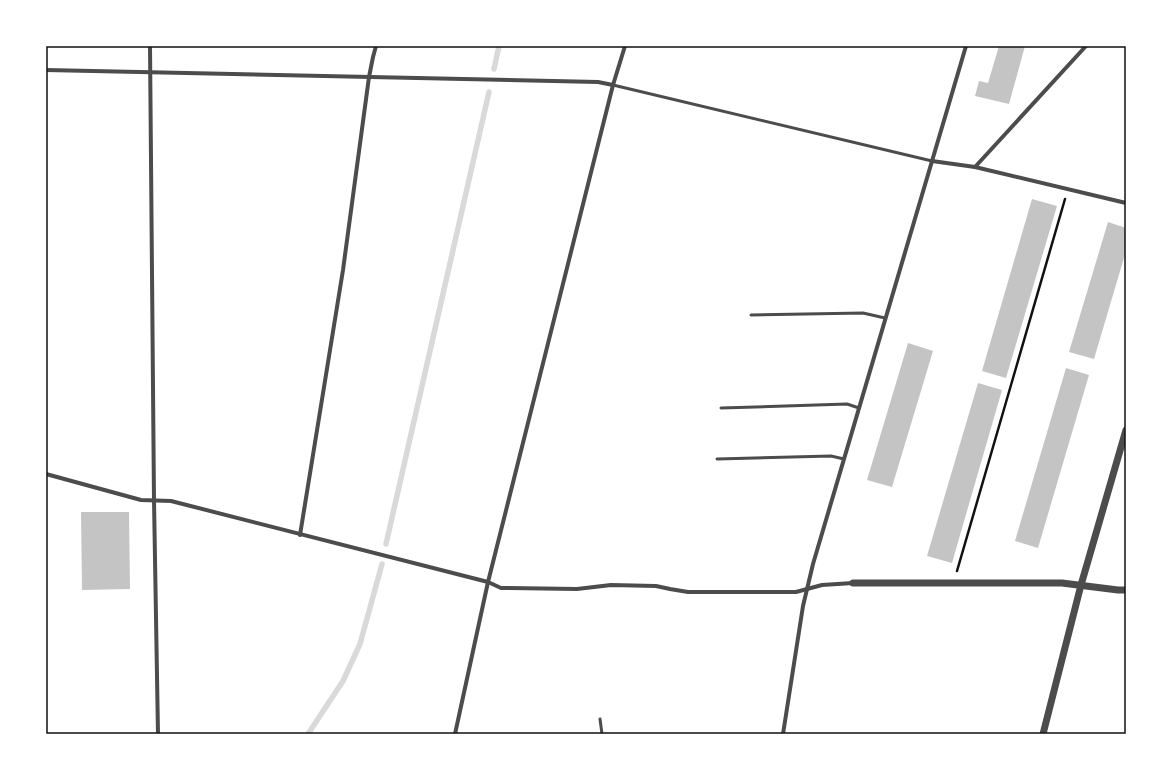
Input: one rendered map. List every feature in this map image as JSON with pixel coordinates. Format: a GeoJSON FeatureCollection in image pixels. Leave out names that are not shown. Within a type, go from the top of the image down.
{"type":"FeatureCollection","features":[{"type":"Feature","properties":{"kind":"street"},"geometry":{"type":"LineString","coordinates":[[150,46],[154,500],[158,734]]}},
{"type":"Feature","properties":{"kind":"street"},"geometry":{"type":"LineString","coordinates":[[300,534],[343,270],[369,77],[376,46]]}},
{"type":"Feature","properties":{"kind":"street"},"geometry":{"type":"LineString","coordinates":[[455,734],[488,582],[624,46]]}},
{"type":"Feature","properties":{"kind":"street"},"geometry":{"type":"LineString","coordinates":[[783,734],[803,606],[813,564],[966,46]]}},
{"type":"Feature","properties":{"kind":"street"},"geometry":{"type":"LineString","coordinates":[[975,168],[1086,46]]}},
{"type":"Feature","properties":{"kind":"street"},"geometry":{"type":"LineString","coordinates":[[46,70],[598,82],[613,85]]}},
{"type":"Feature","properties":{"kind":"street"},"geometry":{"type":"LineString","coordinates":[[932,161],[975,168],[1126,203]]}},
{"type":"Feature","properties":{"kind":"street"},"geometry":{"type":"LineString","coordinates":[[1043,734],[1081,586],[1126,430]]}},
{"type":"Feature","properties":{"kind":"street"},"geometry":{"type":"LineString","coordinates":[[46,474],[141,500],[171,501],[488,582],[501,588],[577,589],[611,585],[656,586],[688,592],[796,592],[822,585],[853,583],[1054,583],[1126,590]]}},
{"type":"Feature","properties":{"kind":"lane"},"geometry":{"type":"LineString","coordinates":[[613,85],[932,161]]}},
{"type":"Feature","properties":{"kind":"lane"},"geometry":{"type":"LineString","coordinates":[[751,315],[864,313],[885,318]]}},
{"type":"Feature","properties":{"kind":"lane"},"geometry":{"type":"LineString","coordinates":[[721,408],[846,404],[859,408]]}},
{"type":"Feature","properties":{"kind":"lane"},"geometry":{"type":"LineString","coordinates":[[717,460],[831,456],[844,460]]}},
{"type":"Feature","properties":{"kind":"lane"},"geometry":{"type":"LineString","coordinates":[[600,719],[602,734]]}},
{"type":"Feature","properties":{"kind":"path"},"geometry":{"type":"LineString","coordinates":[[953,583],[1068,189]]}},
{"type":"Feature","properties":{"kind":"building"},"geometry":{"type":"Polygon","coordinates":[[[999,46],[1025,46],[1009,104],[975,96],[979,81],[988,83],[999,46]]]}},
{"type":"Feature","properties":{"kind":"building"},"geometry":{"type":"Polygon","coordinates":[[[1032,199],[1057,206],[1006,378],[982,371],[1032,199]]]}},
{"type":"Feature","properties":{"kind":"building"},"geometry":{"type":"Polygon","coordinates":[[[1108,222],[1126,228],[1126,251],[1094,359],[1069,352],[1108,222]]]}},
{"type":"Feature","properties":{"kind":"building"},"geometry":{"type":"Polygon","coordinates":[[[908,343],[933,351],[892,487],[867,480],[908,343]]]}},
{"type":"Feature","properties":{"kind":"building"},"geometry":{"type":"Polygon","coordinates":[[[1066,368],[1089,375],[1038,548],[1015,541],[1066,368]]]}},
{"type":"Feature","properties":{"kind":"building"},"geometry":{"type":"Polygon","coordinates":[[[978,383],[1002,390],[952,563],[927,556],[978,383]]]}},
{"type":"Feature","properties":{"kind":"building"},"geometry":{"type":"Polygon","coordinates":[[[81,512],[129,512],[130,589],[82,590],[81,512]]]}},
{"type":"Feature","properties":{"kind":"waterway"},"geometry":{"type":"LineString","coordinates":[[494,69],[499,46]]}},
{"type":"Feature","properties":{"kind":"waterway"},"geometry":{"type":"LineString","coordinates":[[386,544],[489,92]]}},
{"type":"Feature","properties":{"kind":"waterway"},"geometry":{"type":"LineString","coordinates":[[308,734],[343,681],[360,644],[382,564]]}}]}
